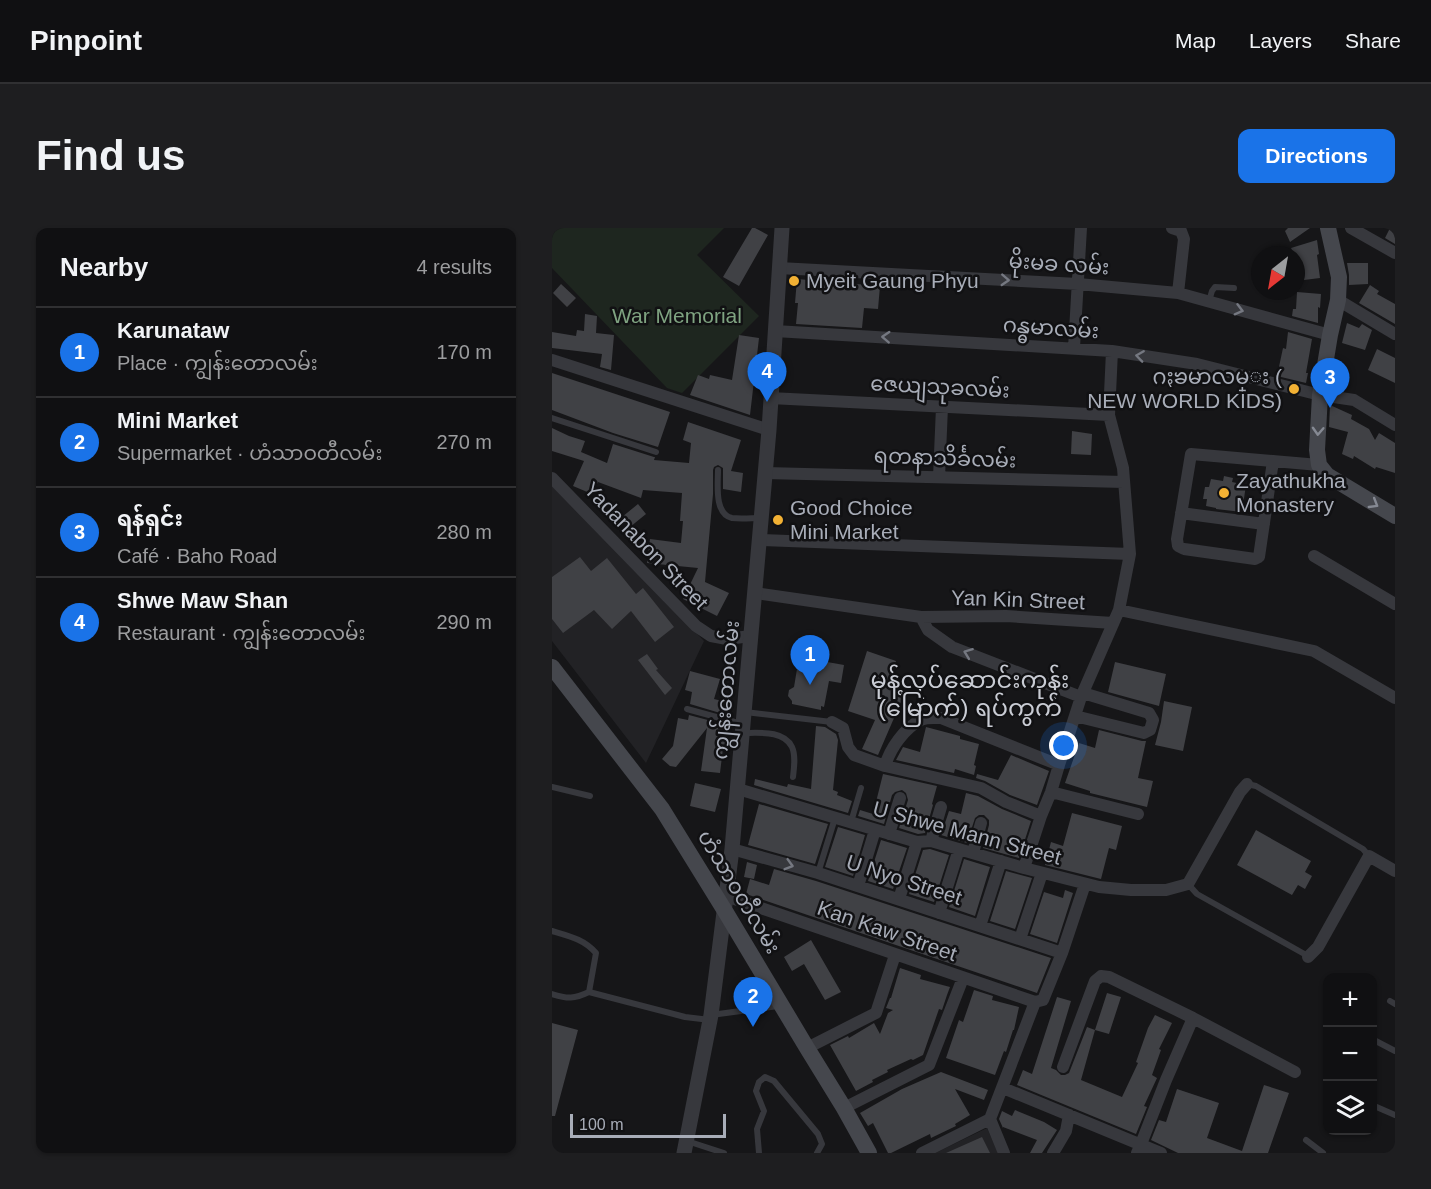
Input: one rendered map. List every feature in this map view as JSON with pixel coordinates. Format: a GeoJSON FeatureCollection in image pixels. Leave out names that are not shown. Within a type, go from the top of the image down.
{"type":"FeatureCollection","features":[{"type":"Feature","properties":{"kind":"main road"},"geometry":{"type":"LineString","coordinates":[[1328,228],[1339,277],[1338,300],[1320,395],[1317,450],[1319,465],[1327,475],[1395,516]]}},
{"type":"Feature","properties":{"kind":"main road","name":"ဟံသာဝတီလမ်း"},"geometry":{"type":"LineString","coordinates":[[552,667],[662,809],[725,903],[869,1153]]}},
{"type":"Feature","properties":{"kind":"street","name":"ကျွန်းတောလမ်း"},"geometry":{"type":"LineString","coordinates":[[685,1147],[711,1018],[732,849],[769,430],[782,228]]}},
{"type":"Feature","properties":{"kind":"street"},"geometry":{"type":"LineString","coordinates":[[1074,348],[1081,228]]}},
{"type":"Feature","properties":{"kind":"street"},"geometry":{"type":"LineString","coordinates":[[1172,228],[1181,231],[1184,239],[1178,293]]}},
{"type":"Feature","properties":{"kind":"street"},"geometry":{"type":"LineString","coordinates":[[1351,228],[1395,253]]}},
{"type":"Feature","properties":{"kind":"street","name":"မိုးမခ လမ်း"},"geometry":{"type":"LineString","coordinates":[[779,268],[1078,284],[1178,293],[1330,335]]}},
{"type":"Feature","properties":{"kind":"street"},"geometry":{"type":"LineString","coordinates":[[1338,300],[1395,334]]}},
{"type":"Feature","properties":{"kind":"street","name":"ဂန္ဓမာလမ်း"},"geometry":{"type":"LineString","coordinates":[[775,331],[1112,351],[1197,364],[1320,395],[1354,400],[1395,425]]}},
{"type":"Feature","properties":{"kind":"street"},"geometry":{"type":"LineString","coordinates":[[1024,868],[1082,695],[1119,610],[1130,554],[1123,468],[1109,415],[1112,351]]}},
{"type":"Feature","properties":{"kind":"street"},"geometry":{"type":"LineString","coordinates":[[552,360],[769,430]]}},
{"type":"Feature","properties":{"kind":"street","name":"ဇေယျသုခလမ်း"},"geometry":{"type":"LineString","coordinates":[[770,398],[1109,415]]}},
{"type":"Feature","properties":{"kind":"street"},"geometry":{"type":"LineString","coordinates":[[939,477],[942,407]]}},
{"type":"Feature","properties":{"kind":"street"},"geometry":{"type":"LineString","coordinates":[[1273,461],[1259,556],[1255,559],[1184,549],[1178,546],[1177,539],[1191,454],[1273,461],[1319,465]]}},
{"type":"Feature","properties":{"kind":"street","name":"ရတနာသိင်္ခလမ်း"},"geometry":{"type":"LineString","coordinates":[[765,473],[1124,482]]}},
{"type":"Feature","properties":{"kind":"street","name":"Yadanabon Street"},"geometry":{"type":"LineString","coordinates":[[552,478],[696,626],[711,636],[726,639],[752,636]]}},
{"type":"Feature","properties":{"kind":"street"},"geometry":{"type":"LineString","coordinates":[[1181,513],[1264,524]]}},
{"type":"Feature","properties":{"kind":"street"},"geometry":{"type":"LineString","coordinates":[[759,540],[1130,554]]}},
{"type":"Feature","properties":{"kind":"street"},"geometry":{"type":"LineString","coordinates":[[1314,556],[1395,604]]}},
{"type":"Feature","properties":{"kind":"street","name":"Yan Kin Street"},"geometry":{"type":"LineString","coordinates":[[755,592],[921,617],[1006,616],[1113,623]]}},
{"type":"Feature","properties":{"kind":"street"},"geometry":{"type":"LineString","coordinates":[[1119,610],[1314,651],[1395,698]]}},
{"type":"Feature","properties":{"kind":"street"},"geometry":{"type":"LineString","coordinates":[[921,617],[928,630],[952,647],[1082,695],[1149,713],[1153,720],[1150,730],[1144,733],[1075,716]]}},
{"type":"Feature","properties":{"kind":"street"},"geometry":{"type":"LineString","coordinates":[[885,766],[889,753],[901,737],[919,721],[928,718],[940,718],[1059,765]]}},
{"type":"Feature","properties":{"kind":"street"},"geometry":{"type":"LineString","coordinates":[[832,722],[843,728],[848,747],[854,755],[885,766],[981,788],[1006,802],[1041,816]]}},
{"type":"Feature","properties":{"kind":"street"},"geometry":{"type":"LineString","coordinates":[[1188,884],[1246,784]]}},
{"type":"Feature","properties":{"kind":"street","name":"U Shwe Mann Street"},"geometry":{"type":"LineString","coordinates":[[738,789],[917,842],[931,841],[1099,887],[1166,890],[1188,884]]}},
{"type":"Feature","properties":{"kind":"street"},"geometry":{"type":"LineString","coordinates":[[1051,792],[1138,813]]}},
{"type":"Feature","properties":{"kind":"street"},"geometry":{"type":"LineString","coordinates":[[889,834],[900,798]]}},
{"type":"Feature","properties":{"kind":"street"},"geometry":{"type":"LineString","coordinates":[[931,841],[941,807]]}},
{"type":"Feature","properties":{"kind":"street"},"geometry":{"type":"LineString","coordinates":[[973,853],[981,823]]}},
{"type":"Feature","properties":{"kind":"street"},"geometry":{"type":"LineString","coordinates":[[858,886],[875,830]]}},
{"type":"Feature","properties":{"kind":"street"},"geometry":{"type":"LineString","coordinates":[[899,899],[917,842]]}},
{"type":"Feature","properties":{"kind":"street","name":"U Nyo Street"},"geometry":{"type":"LineString","coordinates":[[732,849],[818,873],[1062,953]]}},
{"type":"Feature","properties":{"kind":"street"},"geometry":{"type":"LineString","coordinates":[[939,913],[959,849]]}},
{"type":"Feature","properties":{"kind":"street"},"geometry":{"type":"LineString","coordinates":[[1308,957],[1318,947],[1369,855],[1395,871]]}},
{"type":"Feature","properties":{"kind":"street"},"geometry":{"type":"LineString","coordinates":[[980,926],[1001,861]]}},
{"type":"Feature","properties":{"kind":"street"},"geometry":{"type":"LineString","coordinates":[[1020,939],[1042,873]]}},
{"type":"Feature","properties":{"kind":"street"},"geometry":{"type":"LineString","coordinates":[[922,1153],[990,1119],[1035,1002],[1043,1000],[1062,953],[1085,884]]}},
{"type":"Feature","properties":{"kind":"street","name":"Kan Kaw Street"},"geometry":{"type":"LineString","coordinates":[[725,903],[895,955],[1035,1002]]}},
{"type":"Feature","properties":{"kind":"street"},"geometry":{"type":"LineString","coordinates":[[807,1048],[876,1013],[895,955]]}},
{"type":"Feature","properties":{"kind":"street"},"geometry":{"type":"LineString","coordinates":[[1063,1067],[1095,981],[1101,976],[1109,976],[1193,1017],[1295,1072]]}},
{"type":"Feature","properties":{"kind":"street"},"geometry":{"type":"LineString","coordinates":[[844,1108],[929,1065],[963,978]]}},
{"type":"Feature","properties":{"kind":"street"},"geometry":{"type":"LineString","coordinates":[[1139,1149],[1193,1017]]}},
{"type":"Feature","properties":{"kind":"street"},"geometry":{"type":"LineString","coordinates":[[1003,1088],[1069,1115],[1139,1149],[1161,1153]]}},
{"type":"Feature","properties":{"kind":"street"},"geometry":{"type":"LineString","coordinates":[[1053,1153],[1066,1131],[1069,1115]]}},
{"type":"Feature","properties":{"kind":"street"},"geometry":{"type":"LineString","coordinates":[[990,1119],[1004,1153]]}},
{"type":"Feature","properties":{"kind":"lane"},"geometry":{"type":"LineString","coordinates":[[1209,301],[1215,287],[1234,288]]}},
{"type":"Feature","properties":{"kind":"lane"},"geometry":{"type":"LineString","coordinates":[[552,418],[656,452]]}},
{"type":"Feature","properties":{"kind":"lane"},"geometry":{"type":"LineString","coordinates":[[718,470],[719,508],[724,514],[730,518],[761,519]]}},
{"type":"Feature","properties":{"kind":"lane"},"geometry":{"type":"LineString","coordinates":[[687,709],[743,723],[785,738],[792,747],[794,756],[793,777]]}},
{"type":"Feature","properties":{"kind":"lane"},"geometry":{"type":"LineString","coordinates":[[743,723],[832,722]]}},
{"type":"Feature","properties":{"kind":"lane"},"geometry":{"type":"LineString","coordinates":[[1246,784],[1256,786],[1363,849],[1369,855]]}},
{"type":"Feature","properties":{"kind":"lane"},"geometry":{"type":"LineString","coordinates":[[552,787],[590,796]]}},
{"type":"Feature","properties":{"kind":"lane"},"geometry":{"type":"LineString","coordinates":[[851,822],[861,788]]}},
{"type":"Feature","properties":{"kind":"lane"},"geometry":{"type":"LineString","coordinates":[[818,873],[835,818]]}},
{"type":"Feature","properties":{"kind":"lane"},"geometry":{"type":"LineString","coordinates":[[1188,884],[1197,894],[1308,957]]}},
{"type":"Feature","properties":{"kind":"lane"},"geometry":{"type":"LineString","coordinates":[[552,931],[577,938],[589,945],[596,953],[589,992]]}},
{"type":"Feature","properties":{"kind":"lane"},"geometry":{"type":"LineString","coordinates":[[552,994],[564,998],[576,998],[589,992],[685,1017],[711,1018],[782,1005]]}},
{"type":"Feature","properties":{"kind":"lane"},"geometry":{"type":"LineString","coordinates":[[1377,1042],[1395,1052]]}},
{"type":"Feature","properties":{"kind":"lane"},"geometry":{"type":"LineString","coordinates":[[759,1153],[757,1129],[764,1111],[756,1091],[759,1082],[765,1077],[774,1081],[818,1134],[822,1144],[817,1153]]}},
{"type":"Feature","properties":{"kind":"lane"},"geometry":{"type":"LineString","coordinates":[[1377,1107],[1395,1115]]}},
{"type":"Feature","properties":{"kind":"lane"},"geometry":{"type":"LineString","coordinates":[[1306,1140],[1323,1153]]}},
{"type":"Feature","properties":{"kind":"lane"},"geometry":{"type":"LineString","coordinates":[[685,1147],[724,1153]]}},
{"type":"Feature","properties":{"kind":"shaded area"},"geometry":{"type":"Polygon","coordinates":[[[552,481],[704,641],[646,763],[552,641],[552,481]]]}},
{"type":"Feature","properties":{"kind":"shaded area"},"geometry":{"type":"Polygon","coordinates":[[[987,1128],[998,1153],[935,1153],[987,1128]]]}},
{"type":"Feature","properties":{"kind":"green space","name":"War Memorial"},"geometry":{"type":"Polygon","coordinates":[[[552,228],[724,228],[697,255],[759,316],[682,393],[667,388],[552,268],[552,228]]]}},
{"type":"Feature","properties":{"kind":"building"},"geometry":{"type":"Polygon","coordinates":[[[752,228],[768,235],[739,286],[723,277],[752,228]]]}},
{"type":"Feature","properties":{"kind":"building"},"geometry":{"type":"Polygon","coordinates":[[[1288,228],[1310,228],[1290,242],[1285,231],[1288,228]]]}},
{"type":"Feature","properties":{"kind":"building"},"geometry":{"type":"Polygon","coordinates":[[[1390,228],[1395,228],[1395,244],[1385,238],[1390,228]]]}},
{"type":"Feature","properties":{"kind":"building"},"geometry":{"type":"Polygon","coordinates":[[[1317,240],[1320,278],[1305,280],[1305,246],[1298,246],[1317,240]]]}},
{"type":"Feature","properties":{"kind":"building"},"geometry":{"type":"Polygon","coordinates":[[[1347,263],[1368,263],[1368,284],[1349,285],[1347,263]]]}},
{"type":"Feature","properties":{"kind":"building"},"geometry":{"type":"Polygon","coordinates":[[[797,279],[880,286],[878,309],[864,308],[862,328],[796,324],[797,279]]]}},
{"type":"Feature","properties":{"kind":"building"},"geometry":{"type":"Polygon","coordinates":[[[561,284],[576,298],[567,307],[553,293],[561,284]]]}},
{"type":"Feature","properties":{"kind":"building"},"geometry":{"type":"Polygon","coordinates":[[[1370,285],[1379,291],[1377,294],[1395,304],[1395,324],[1359,303],[1370,285]]]}},
{"type":"Feature","properties":{"kind":"building"},"geometry":{"type":"Polygon","coordinates":[[[1305,293],[1321,294],[1318,323],[1292,316],[1293,309],[1296,309],[1297,300],[1305,300],[1305,293]]]}},
{"type":"Feature","properties":{"kind":"building"},"geometry":{"type":"Polygon","coordinates":[[[585,314],[597,316],[596,333],[614,335],[611,370],[600,367],[602,354],[552,348],[552,332],[576,336],[577,330],[584,331],[585,314]]]}},
{"type":"Feature","properties":{"kind":"building"},"geometry":{"type":"Polygon","coordinates":[[[1347,323],[1359,328],[1362,324],[1372,330],[1365,350],[1342,343],[1347,323]]]}},
{"type":"Feature","properties":{"kind":"building"},"geometry":{"type":"Polygon","coordinates":[[[1288,332],[1312,339],[1306,383],[1277,376],[1283,348],[1286,349],[1288,332]]]}},
{"type":"Feature","properties":{"kind":"building"},"geometry":{"type":"Polygon","coordinates":[[[739,335],[759,338],[750,415],[690,395],[698,375],[709,379],[710,375],[732,380],[739,335]]]}},
{"type":"Feature","properties":{"kind":"building"},"geometry":{"type":"Polygon","coordinates":[[[1377,349],[1395,358],[1395,383],[1368,370],[1377,349]]]}},
{"type":"Feature","properties":{"kind":"building"},"geometry":{"type":"Polygon","coordinates":[[[552,373],[670,412],[658,447],[552,410],[552,373]]]}},
{"type":"Feature","properties":{"kind":"building"},"geometry":{"type":"Polygon","coordinates":[[[1330,405],[1352,415],[1351,419],[1369,429],[1375,440],[1379,433],[1395,443],[1395,473],[1376,467],[1375,469],[1354,456],[1353,459],[1342,454],[1348,432],[1329,427],[1330,405]]]}},
{"type":"Feature","properties":{"kind":"building"},"geometry":{"type":"Polygon","coordinates":[[[688,422],[741,440],[731,471],[743,473],[741,492],[723,489],[723,468],[718,465],[713,470],[705,582],[729,593],[717,616],[683,599],[698,568],[647,563],[650,539],[681,543],[682,493],[643,490],[641,498],[598,482],[592,494],[573,486],[584,461],[552,451],[552,428],[585,441],[581,452],[607,463],[613,444],[655,457],[654,460],[689,463],[691,443],[683,440],[688,422]]]}},
{"type":"Feature","properties":{"kind":"building"},"geometry":{"type":"Polygon","coordinates":[[[1072,431],[1092,434],[1091,455],[1071,454],[1072,431]]]}},
{"type":"Feature","properties":{"kind":"building","name":"Zayathukha Monastery"},"geometry":{"type":"Polygon","coordinates":[[[1224,476],[1233,478],[1232,482],[1246,485],[1242,512],[1206,506],[1207,499],[1203,499],[1205,487],[1209,487],[1211,479],[1223,481],[1224,476]]]}},
{"type":"Feature","properties":{"kind":"building"},"geometry":{"type":"Polygon","coordinates":[[[638,504],[646,514],[630,527],[622,517],[638,504]]]}},
{"type":"Feature","properties":{"kind":"building"},"geometry":{"type":"Polygon","coordinates":[[[580,557],[591,571],[607,558],[636,594],[643,588],[674,627],[655,642],[631,611],[612,629],[594,610],[563,633],[552,619],[552,577],[580,557]]]}},
{"type":"Feature","properties":{"kind":"building"},"geometry":{"type":"Polygon","coordinates":[[[867,651],[896,661],[888,686],[904,695],[878,755],[862,749],[875,720],[848,711],[867,651]]]}},
{"type":"Feature","properties":{"kind":"building"},"geometry":{"type":"Polygon","coordinates":[[[647,654],[658,669],[656,670],[672,688],[665,695],[638,660],[647,654]]]}},
{"type":"Feature","properties":{"kind":"building"},"geometry":{"type":"Polygon","coordinates":[[[805,658],[844,665],[841,683],[829,681],[824,707],[821,706],[821,710],[792,704],[788,696],[789,690],[794,687],[798,663],[805,658]]]}},
{"type":"Feature","properties":{"kind":"building"},"geometry":{"type":"Polygon","coordinates":[[[1115,662],[1166,674],[1159,706],[1108,692],[1115,662]]]}},
{"type":"Feature","properties":{"kind":"building"},"geometry":{"type":"Polygon","coordinates":[[[690,671],[720,679],[714,699],[722,701],[720,713],[690,704],[692,692],[685,690],[690,671]]]}},
{"type":"Feature","properties":{"kind":"building"},"geometry":{"type":"Polygon","coordinates":[[[1164,701],[1192,707],[1183,751],[1155,745],[1164,701]]]}},
{"type":"Feature","properties":{"kind":"building"},"geometry":{"type":"Polygon","coordinates":[[[689,715],[729,728],[725,748],[723,748],[720,773],[701,771],[707,728],[676,767],[670,766],[662,759],[673,746],[678,718],[688,720],[689,715]]]}},
{"type":"Feature","properties":{"kind":"building"},"geometry":{"type":"Polygon","coordinates":[[[816,726],[825,727],[836,734],[838,740],[833,790],[838,792],[837,795],[852,801],[848,813],[754,785],[755,779],[787,787],[788,784],[811,789],[816,726]]]}},
{"type":"Feature","properties":{"kind":"building"},"geometry":{"type":"Polygon","coordinates":[[[926,727],[960,736],[960,739],[979,744],[974,775],[955,769],[954,773],[896,760],[903,747],[920,752],[926,727]]]}},
{"type":"Feature","properties":{"kind":"building"},"geometry":{"type":"Polygon","coordinates":[[[1099,730],[1146,741],[1138,778],[1153,781],[1147,807],[1090,793],[1090,791],[1065,783],[1079,743],[1095,748],[1099,730]]]}},
{"type":"Feature","properties":{"kind":"building"},"geometry":{"type":"Polygon","coordinates":[[[1011,755],[1049,771],[1037,805],[976,778],[977,774],[998,780],[1011,755]]]}},
{"type":"Feature","properties":{"kind":"building"},"geometry":{"type":"Polygon","coordinates":[[[883,774],[937,786],[925,833],[918,834],[899,828],[908,800],[906,793],[902,790],[892,795],[884,824],[858,816],[860,810],[873,814],[883,774]]]}},
{"type":"Feature","properties":{"kind":"building"},"geometry":{"type":"Polygon","coordinates":[[[695,783],[721,789],[715,812],[690,806],[695,783]]]}},
{"type":"Feature","properties":{"kind":"building"},"geometry":{"type":"Polygon","coordinates":[[[966,793],[978,796],[1031,821],[1019,858],[983,848],[989,825],[989,820],[984,815],[975,818],[967,843],[941,835],[949,811],[961,814],[966,793]]]}},
{"type":"Feature","properties":{"kind":"building"},"geometry":{"type":"Polygon","coordinates":[[[759,804],[828,824],[815,864],[748,845],[759,804]]]}},
{"type":"Feature","properties":{"kind":"building"},"geometry":{"type":"Polygon","coordinates":[[[1072,813],[1122,826],[1116,850],[1109,848],[1101,879],[1045,865],[1051,842],[1063,846],[1072,813]]]}},
{"type":"Feature","properties":{"kind":"building"},"geometry":{"type":"Polygon","coordinates":[[[838,827],[865,835],[853,876],[825,867],[838,827]]]}},
{"type":"Feature","properties":{"kind":"building"},"geometry":{"type":"Polygon","coordinates":[[[1256,830],[1311,861],[1305,872],[1312,876],[1305,889],[1298,885],[1292,895],[1237,865],[1256,830]]]}},
{"type":"Feature","properties":{"kind":"building"},"geometry":{"type":"Polygon","coordinates":[[[881,840],[907,848],[893,889],[868,881],[881,840]]]}},
{"type":"Feature","properties":{"kind":"building"},"geometry":{"type":"Polygon","coordinates":[[[930,849],[949,855],[934,902],[909,894],[923,850],[930,849]]]}},
{"type":"Feature","properties":{"kind":"building"},"geometry":{"type":"Polygon","coordinates":[[[964,859],[990,867],[975,916],[949,907],[964,859]]]}},
{"type":"Feature","properties":{"kind":"building"},"geometry":{"type":"Polygon","coordinates":[[[747,862],[757,865],[754,879],[744,877],[747,862]]]}},
{"type":"Feature","properties":{"kind":"building"},"geometry":{"type":"Polygon","coordinates":[[[774,869],[1051,958],[1037,993],[746,894],[750,879],[769,885],[774,869]]]}},
{"type":"Feature","properties":{"kind":"building"},"geometry":{"type":"Polygon","coordinates":[[[1006,871],[1032,878],[1015,929],[990,921],[1006,871]]]}},
{"type":"Feature","properties":{"kind":"building"},"geometry":{"type":"Polygon","coordinates":[[[1065,890],[1073,893],[1057,943],[1030,934],[1044,892],[1063,898],[1065,890]]]}},
{"type":"Feature","properties":{"kind":"building"},"geometry":{"type":"Polygon","coordinates":[[[811,940],[841,992],[825,1000],[804,964],[792,971],[784,957],[811,940]]]}},
{"type":"Feature","properties":{"kind":"building"},"geometry":{"type":"Polygon","coordinates":[[[900,968],[921,975],[920,979],[950,987],[942,1010],[939,1009],[923,1055],[887,1070],[888,1072],[856,1091],[830,1045],[848,1036],[849,1038],[874,1023],[880,1034],[888,1013],[893,1010],[886,1008],[900,968]]]}},
{"type":"Feature","properties":{"kind":"building"},"geometry":{"type":"Polygon","coordinates":[[[974,990],[993,996],[992,1000],[1019,1007],[1014,1030],[995,1075],[946,1058],[959,1020],[963,1022],[974,990]]]}},
{"type":"Feature","properties":{"kind":"building"},"geometry":{"type":"Polygon","coordinates":[[[1107,993],[1121,997],[1109,1034],[1095,1030],[1107,993]]]}},
{"type":"Feature","properties":{"kind":"building"},"geometry":{"type":"Polygon","coordinates":[[[1057,997],[1071,1001],[1051,1068],[1061,1075],[1069,1073],[1087,1027],[1095,1030],[1081,1080],[1122,1097],[1138,1063],[1136,1062],[1148,1028],[1155,1015],[1172,1023],[1159,1049],[1161,1050],[1152,1075],[1157,1078],[1144,1106],[1147,1107],[1136,1134],[1017,1085],[1023,1070],[1032,1074],[1057,997]]]}},
{"type":"Feature","properties":{"kind":"building"},"geometry":{"type":"Polygon","coordinates":[[[552,1023],[578,1030],[555,1116],[552,1116],[552,1023]]]}},
{"type":"Feature","properties":{"kind":"building"},"geometry":{"type":"Polygon","coordinates":[[[941,1072],[988,1090],[984,1100],[955,1089],[970,1115],[955,1124],[956,1126],[931,1138],[930,1134],[888,1153],[873,1123],[868,1126],[860,1113],[902,1089],[941,1072]]]}},
{"type":"Feature","properties":{"kind":"building"},"geometry":{"type":"Polygon","coordinates":[[[1264,1085],[1289,1093],[1268,1153],[1178,1153],[1151,1140],[1159,1120],[1166,1122],[1177,1089],[1219,1103],[1207,1138],[1242,1151],[1264,1085]]]}},
{"type":"Feature","properties":{"kind":"building"},"geometry":{"type":"Polygon","coordinates":[[[1015,1110],[1057,1130],[1042,1153],[1030,1153],[1037,1140],[1003,1128],[999,1119],[1002,1111],[1012,1116],[1015,1110]]]}},
{"type":"Feature","properties":{"kind":"building"},"geometry":{"type":"Polygon","coordinates":[[[982,1137],[990,1153],[946,1153],[982,1137]]]}},
{"type":"Feature","properties":{"kind":"place","name":"Myeit Gaung Phyu"},"geometry":{"type":"Point","coordinates":[794,281]}},
{"type":"Feature","properties":{"kind":"place","name":"ဂႏၶမာလမ္း ( NEW WORLD KIDS)"},"geometry":{"type":"Point","coordinates":[1294,389]}},
{"type":"Feature","properties":{"kind":"place","name":"Shwe Maw Shan"},"geometry":{"type":"Point","coordinates":[767,402]}},
{"type":"Feature","properties":{"kind":"place","name":"ရန်ရှင်း"},"geometry":{"type":"Point","coordinates":[1330,408]}},
{"type":"Feature","properties":{"kind":"place","name":"Zayathukha Monastery"},"geometry":{"type":"Point","coordinates":[1224,493]}},
{"type":"Feature","properties":{"kind":"place","name":"Good Choice Mini Market"},"geometry":{"type":"Point","coordinates":[778,520]}},
{"type":"Feature","properties":{"kind":"place","name":"Karunataw"},"geometry":{"type":"Point","coordinates":[810,685]}},
{"type":"Feature","properties":{"kind":"place","name":"Mini Market"},"geometry":{"type":"Point","coordinates":[753,1027]}},
{"type":"Feature","properties":{"kind":"district","name":"မုန့်လုပ်ဆောင်းကုန်း (မြောက်) ရပ်ကွက်"},"geometry":{"type":"Point","coordinates":[970,694]}}]}
